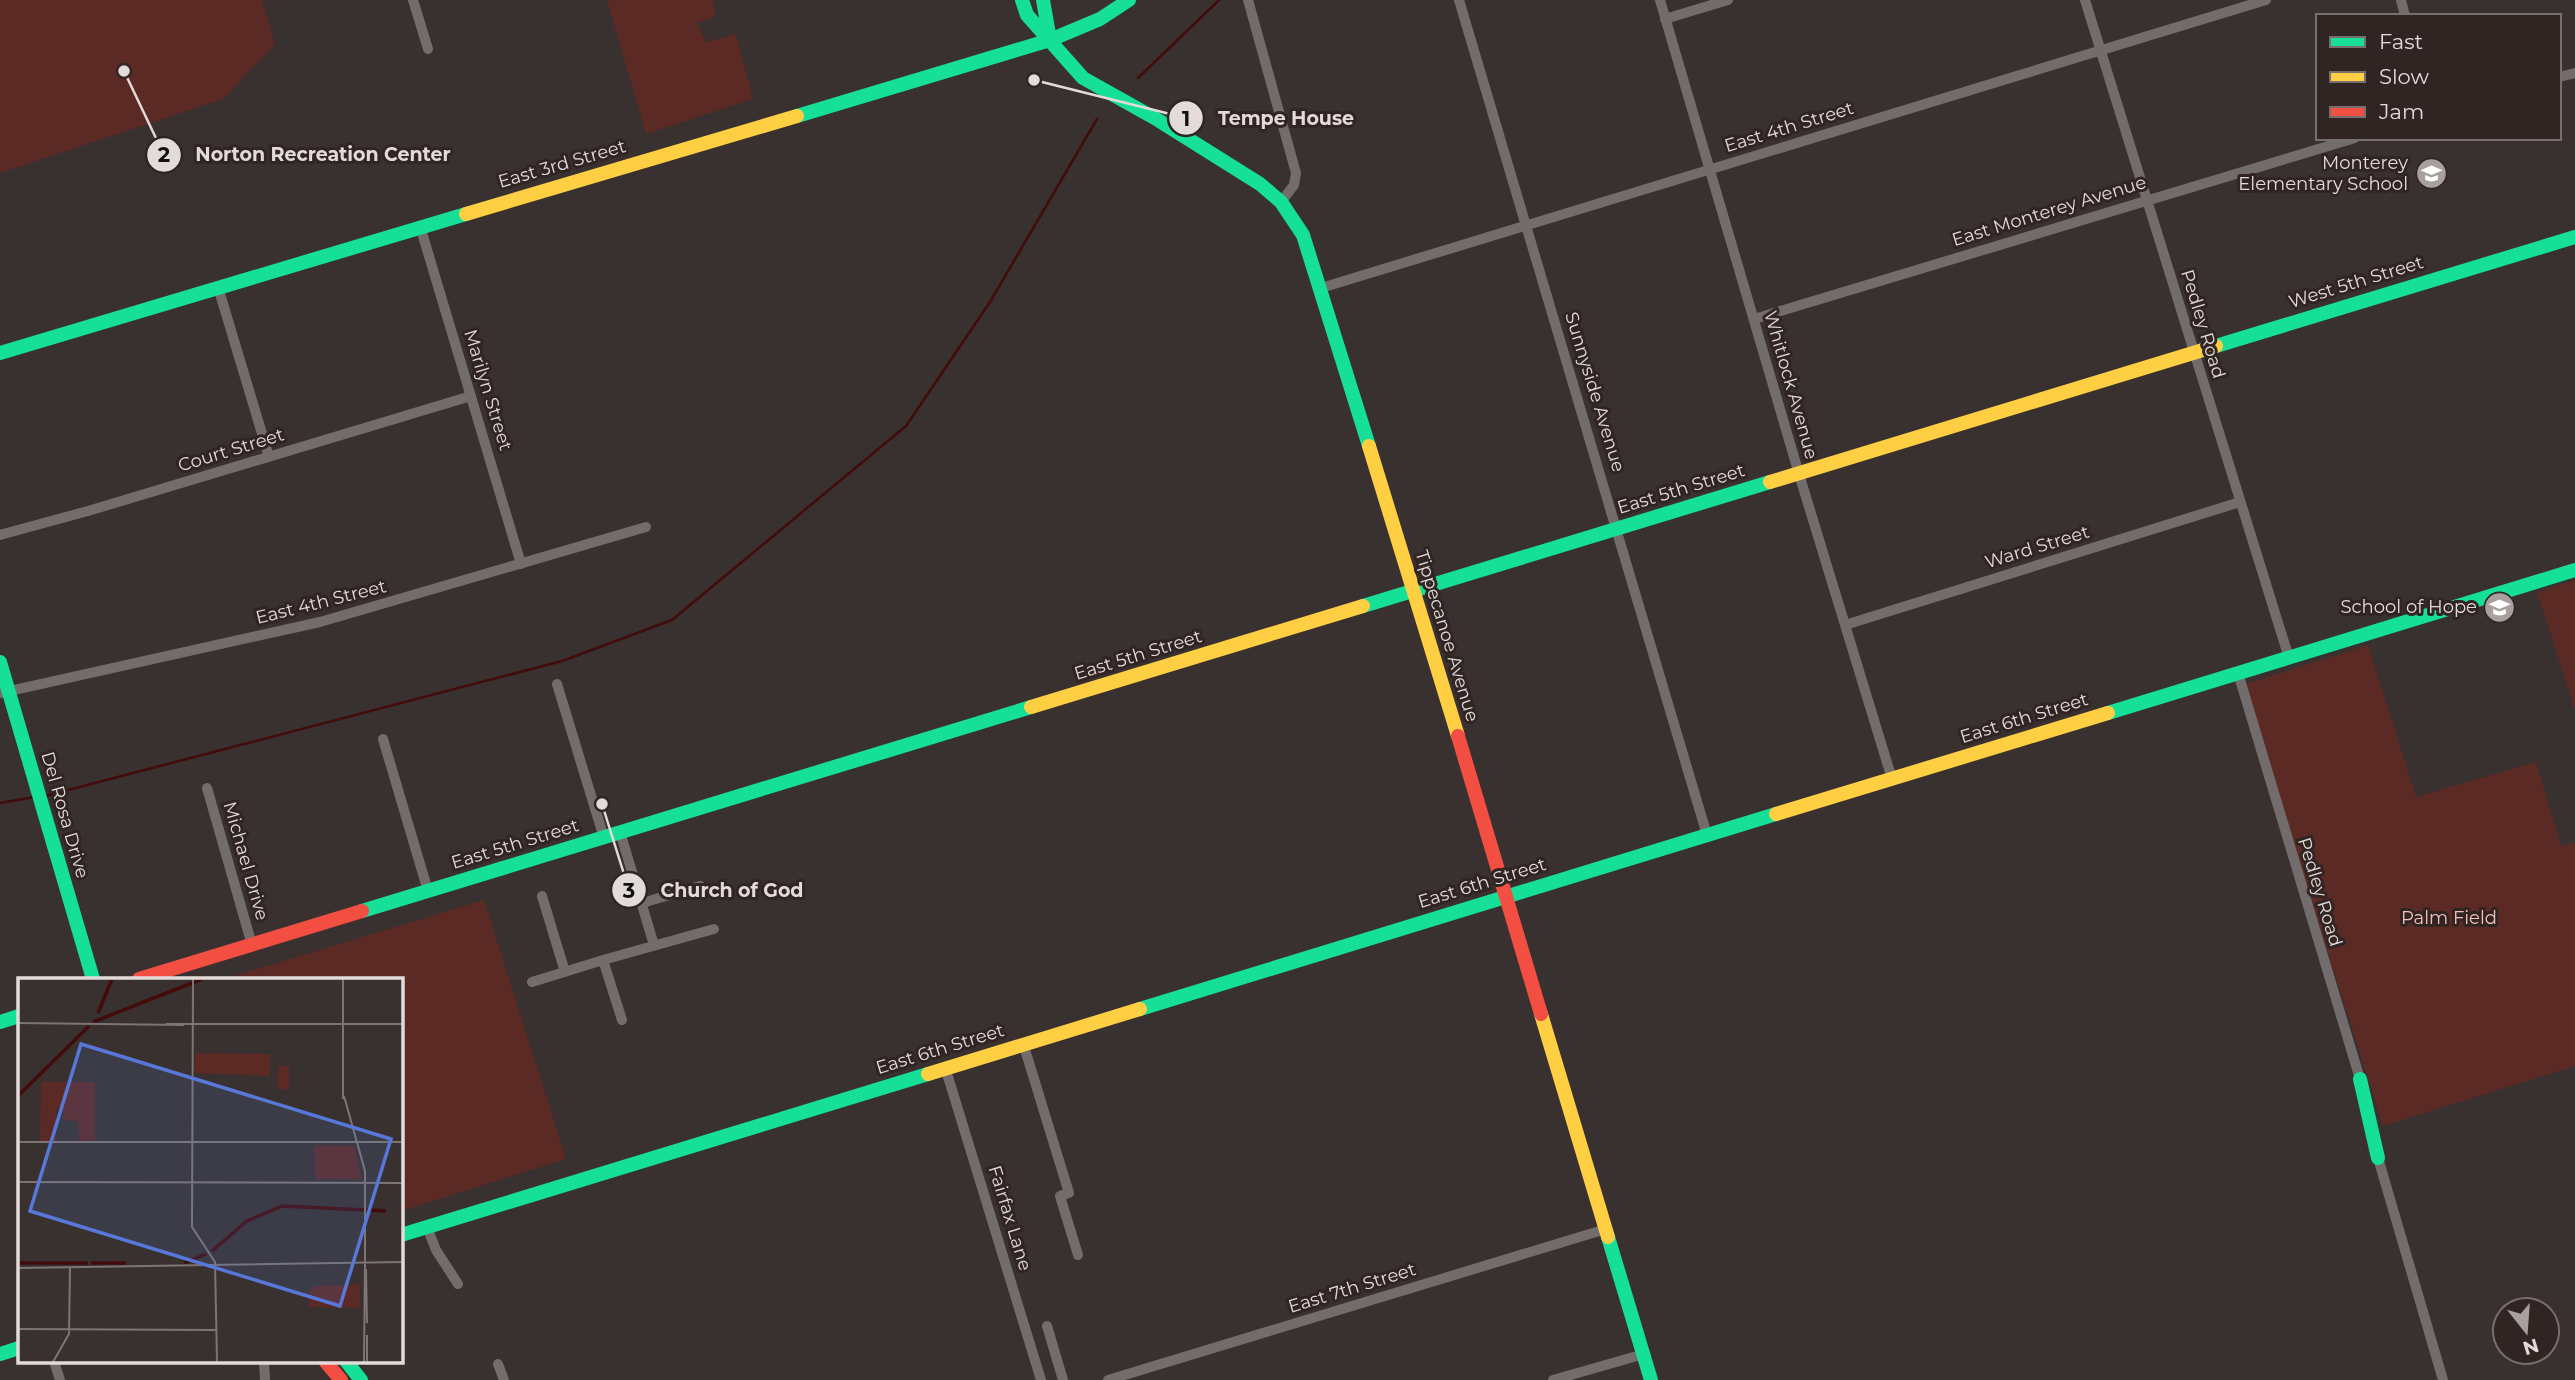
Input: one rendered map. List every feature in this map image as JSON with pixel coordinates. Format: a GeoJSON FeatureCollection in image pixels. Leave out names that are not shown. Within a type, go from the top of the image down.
{"type":"FeatureCollection","features":[{"type":"Feature","properties":{"kind":"street"},"geometry":{"type":"LineString","coordinates":[[413,0],[428,49]]}},
{"type":"Feature","properties":{"kind":"street","name":"Tippecanoe Avenue"},"geometry":{"type":"LineString","coordinates":[[1022,0],[1027,15],[1074,71],[1260,184],[1280,202],[1303,235],[1414,591],[1651,1380]]}},
{"type":"Feature","properties":{"kind":"street"},"geometry":{"type":"LineString","coordinates":[[1043,0],[1050,40]]}},
{"type":"Feature","properties":{"kind":"street","name":"East 3rd Street"},"geometry":{"type":"LineString","coordinates":[[0,353],[1050,40],[1100,19],[1129,0]]}},
{"type":"Feature","properties":{"kind":"street"},"geometry":{"type":"LineString","coordinates":[[1248,0],[1296,173],[1294,185],[1280,202]]}},
{"type":"Feature","properties":{"kind":"street","name":"Sunnyside Avenue"},"geometry":{"type":"LineString","coordinates":[[1459,0],[1707,835]]}},
{"type":"Feature","properties":{"kind":"street","name":"Whitlock Avenue"},"geometry":{"type":"LineString","coordinates":[[1660,0],[1892,779]]}},
{"type":"Feature","properties":{"kind":"street"},"geometry":{"type":"LineString","coordinates":[[1665,19],[1728,0]]}},
{"type":"Feature","properties":{"kind":"street","name":"Pedley Road"},"geometry":{"type":"LineString","coordinates":[[2085,0],[2289,658]]}},
{"type":"Feature","properties":{"kind":"street","name":"East 4th Street"},"geometry":{"type":"LineString","coordinates":[[1321,288],[2266,0]]}},
{"type":"Feature","properties":{"kind":"street","name":"East Monterey Avenue"},"geometry":{"type":"LineString","coordinates":[[1754,319],[2348,140]]}},
{"type":"Feature","properties":{"kind":"street","name":"Marilyn Street"},"geometry":{"type":"LineString","coordinates":[[420,226],[521,564]]}},
{"type":"Feature","properties":{"kind":"street","name":"West 5th Street"},"geometry":{"type":"LineString","coordinates":[[2149,366],[2575,237]]}},
{"type":"Feature","properties":{"kind":"street"},"geometry":{"type":"LineString","coordinates":[[218,287],[270,457]]}},
{"type":"Feature","properties":{"kind":"street","name":"East 5th Street"},"geometry":{"type":"LineString","coordinates":[[142,978],[2149,366]]}},
{"type":"Feature","properties":{"kind":"street","name":"Court Street"},"geometry":{"type":"LineString","coordinates":[[0,535],[471,396]]}},
{"type":"Feature","properties":{"kind":"street","name":"Ward Street"},"geometry":{"type":"LineString","coordinates":[[1846,625],[2240,502]]}},
{"type":"Feature","properties":{"kind":"street","name":"East 4th Street"},"geometry":{"type":"LineString","coordinates":[[5,692],[320,622],[646,527]]}},
{"type":"Feature","properties":{"kind":"street","name":"East 6th Street"},"geometry":{"type":"LineString","coordinates":[[402,1235],[2575,570]]}},
{"type":"Feature","properties":{"kind":"street","name":"Del Rosa Drive"},"geometry":{"type":"LineString","coordinates":[[0,662],[5,692],[37,786],[93,978]]}},
{"type":"Feature","properties":{"kind":"street","name":"Pedley Road"},"geometry":{"type":"LineString","coordinates":[[2238,673],[2360,1079]]}},
{"type":"Feature","properties":{"kind":"street"},"geometry":{"type":"LineString","coordinates":[[557,684],[604,838]]}},
{"type":"Feature","properties":{"kind":"street"},"geometry":{"type":"LineString","coordinates":[[383,739],[428,891]]}},
{"type":"Feature","properties":{"kind":"street","name":"Michael Drive"},"geometry":{"type":"LineString","coordinates":[[207,788],[252,945]]}},
{"type":"Feature","properties":{"kind":"street"},"geometry":{"type":"LineString","coordinates":[[620,832],[654,945]]}},
{"type":"Feature","properties":{"kind":"street"},"geometry":{"type":"LineString","coordinates":[[642,903],[700,886]]}},
{"type":"Feature","properties":{"kind":"street"},"geometry":{"type":"LineString","coordinates":[[542,896],[565,972]]}},
{"type":"Feature","properties":{"kind":"street"},"geometry":{"type":"LineString","coordinates":[[532,982],[714,929]]}},
{"type":"Feature","properties":{"kind":"street"},"geometry":{"type":"LineString","coordinates":[[603,960],[622,1020]]}},
{"type":"Feature","properties":{"kind":"street"},"geometry":{"type":"LineString","coordinates":[[0,1021],[18,1016]]}},
{"type":"Feature","properties":{"kind":"street"},"geometry":{"type":"LineString","coordinates":[[1023,1043],[1069,1193],[1060,1196],[1078,1255]]}},
{"type":"Feature","properties":{"kind":"street","name":"Fairfax Lane"},"geometry":{"type":"LineString","coordinates":[[945,1067],[1041,1380]]}},
{"type":"Feature","properties":{"kind":"street"},"geometry":{"type":"LineString","coordinates":[[2360,1079],[2378,1158],[2442,1380]]}},
{"type":"Feature","properties":{"kind":"street"},"geometry":{"type":"LineString","coordinates":[[427,1227],[436,1250],[458,1284]]}},
{"type":"Feature","properties":{"kind":"street","name":"East 7th Street"},"geometry":{"type":"LineString","coordinates":[[1108,1380],[1606,1229]]}},
{"type":"Feature","properties":{"kind":"street"},"geometry":{"type":"LineString","coordinates":[[1047,1326],[1063,1380]]}},
{"type":"Feature","properties":{"kind":"street"},"geometry":{"type":"LineString","coordinates":[[0,1354],[18,1348]]}},
{"type":"Feature","properties":{"kind":"street"},"geometry":{"type":"LineString","coordinates":[[1553,1380],[1644,1354]]}},
{"type":"Feature","properties":{"kind":"street"},"geometry":{"type":"LineString","coordinates":[[54,1362],[60,1380]]}},
{"type":"Feature","properties":{"kind":"street"},"geometry":{"type":"LineString","coordinates":[[264,1362],[265,1380]]}},
{"type":"Feature","properties":{"kind":"street"},"geometry":{"type":"LineString","coordinates":[[327,1362],[341,1380]]}},
{"type":"Feature","properties":{"kind":"street"},"geometry":{"type":"LineString","coordinates":[[347,1362],[361,1380]]}},
{"type":"Feature","properties":{"kind":"street"},"geometry":{"type":"LineString","coordinates":[[498,1364],[504,1380]]}},
{"type":"Feature","properties":{"kind":"green space"},"geometry":{"type":"Polygon","coordinates":[[[0,0],[262,0],[275,44],[223,99],[0,173],[0,0]]]}},
{"type":"Feature","properties":{"kind":"green space"},"geometry":{"type":"Polygon","coordinates":[[[607,0],[712,0],[716,16],[697,23],[706,42],[736,34],[753,99],[646,134],[607,0]]]}},
{"type":"Feature","properties":{"kind":"green space"},"geometry":{"type":"Polygon","coordinates":[[[2575,580],[2575,709],[2537,592],[2575,580]]]}},
{"type":"Feature","properties":{"kind":"green space","name":"Palm Field"},"geometry":{"type":"Polygon","coordinates":[[[2368,645],[2416,797],[2536,762],[2561,846],[2575,842],[2575,1066],[2383,1126],[2243,685],[2368,645]]]}},
{"type":"Feature","properties":{"kind":"green space"},"geometry":{"type":"Polygon","coordinates":[[[484,900],[566,1159],[402,1211],[402,978],[227,978],[484,900]]]}},
{"type":"Feature","properties":{"kind":"waterway"},"geometry":{"type":"LineString","coordinates":[[1138,78],[1219,0]]}},
{"type":"Feature","properties":{"kind":"waterway"},"geometry":{"type":"LineString","coordinates":[[45,796],[562,661],[672,620],[906,426],[990,302],[1097,119]]}},
{"type":"Feature","properties":{"kind":"waterway"},"geometry":{"type":"LineString","coordinates":[[0,803],[35,797]]}},
{"type":"Feature","properties":{"kind":"traffic: fast"},"geometry":{"type":"LineString","coordinates":[[1022,0],[1027,15],[1083,78],[1158,120],[1260,184],[1281,202],[1303,235],[1369,446]]}},
{"type":"Feature","properties":{"kind":"traffic: fast"},"geometry":{"type":"LineString","coordinates":[[1043,0],[1050,40]]}},
{"type":"Feature","properties":{"kind":"traffic: fast"},"geometry":{"type":"LineString","coordinates":[[797,116],[1050,40],[1100,19],[1129,0]]}},
{"type":"Feature","properties":{"kind":"traffic: fast"},"geometry":{"type":"LineString","coordinates":[[0,353],[466,214]]}},
{"type":"Feature","properties":{"kind":"traffic: fast"},"geometry":{"type":"LineString","coordinates":[[2216,346],[2575,237]]}},
{"type":"Feature","properties":{"kind":"traffic: fast"},"geometry":{"type":"LineString","coordinates":[[1363,606],[1770,482]]}},
{"type":"Feature","properties":{"kind":"traffic: fast"},"geometry":{"type":"LineString","coordinates":[[2108,713],[2575,570]]}},
{"type":"Feature","properties":{"kind":"traffic: fast"},"geometry":{"type":"LineString","coordinates":[[0,662],[93,978]]}},
{"type":"Feature","properties":{"kind":"traffic: fast"},"geometry":{"type":"LineString","coordinates":[[362,911],[1031,707]]}},
{"type":"Feature","properties":{"kind":"traffic: fast"},"geometry":{"type":"LineString","coordinates":[[1140,1009],[1776,814]]}},
{"type":"Feature","properties":{"kind":"traffic: fast"},"geometry":{"type":"LineString","coordinates":[[0,1022],[18,1016]]}},
{"type":"Feature","properties":{"kind":"traffic: fast"},"geometry":{"type":"LineString","coordinates":[[402,1235],[928,1074]]}},
{"type":"Feature","properties":{"kind":"traffic: fast"},"geometry":{"type":"LineString","coordinates":[[2360,1079],[2378,1158]]}},
{"type":"Feature","properties":{"kind":"traffic: fast"},"geometry":{"type":"LineString","coordinates":[[1608,1237],[1651,1380]]}},
{"type":"Feature","properties":{"kind":"traffic: fast"},"geometry":{"type":"LineString","coordinates":[[0,1354],[18,1348]]}},
{"type":"Feature","properties":{"kind":"traffic: fast"},"geometry":{"type":"LineString","coordinates":[[347,1362],[361,1380]]}},
{"type":"Feature","properties":{"kind":"traffic: slow"},"geometry":{"type":"LineString","coordinates":[[466,214],[797,116]]}},
{"type":"Feature","properties":{"kind":"traffic: slow"},"geometry":{"type":"LineString","coordinates":[[1770,482],[2216,346]]}},
{"type":"Feature","properties":{"kind":"traffic: slow"},"geometry":{"type":"LineString","coordinates":[[1369,446],[1458,736]]}},
{"type":"Feature","properties":{"kind":"traffic: slow"},"geometry":{"type":"LineString","coordinates":[[1031,707],[1363,606]]}},
{"type":"Feature","properties":{"kind":"traffic: slow"},"geometry":{"type":"LineString","coordinates":[[1776,814],[2108,713]]}},
{"type":"Feature","properties":{"kind":"traffic: slow"},"geometry":{"type":"LineString","coordinates":[[928,1074],[1140,1009]]}},
{"type":"Feature","properties":{"kind":"traffic: slow"},"geometry":{"type":"LineString","coordinates":[[1541,1014],[1608,1237]]}},
{"type":"Feature","properties":{"kind":"traffic: jam"},"geometry":{"type":"LineString","coordinates":[[1458,736],[1541,1014]]}},
{"type":"Feature","properties":{"kind":"traffic: jam"},"geometry":{"type":"LineString","coordinates":[[142,978],[362,911]]}},
{"type":"Feature","properties":{"kind":"traffic: jam"},"geometry":{"type":"LineString","coordinates":[[326,1362],[341,1380]]}},
{"type":"Feature","properties":{"kind":"place","name":"Norton Recreation Center"},"geometry":{"type":"Point","coordinates":[124,71]}},
{"type":"Feature","properties":{"kind":"place","name":"Tempe House"},"geometry":{"type":"Point","coordinates":[1034,80]}},
{"type":"Feature","properties":{"kind":"place","name":"Monterey Elementary School"},"geometry":{"type":"Point","coordinates":[2431,173]}},
{"type":"Feature","properties":{"kind":"place","name":"School of Hope"},"geometry":{"type":"Point","coordinates":[2500,607]}},
{"type":"Feature","properties":{"kind":"place","name":"Church of God"},"geometry":{"type":"Point","coordinates":[602,804]}}]}
